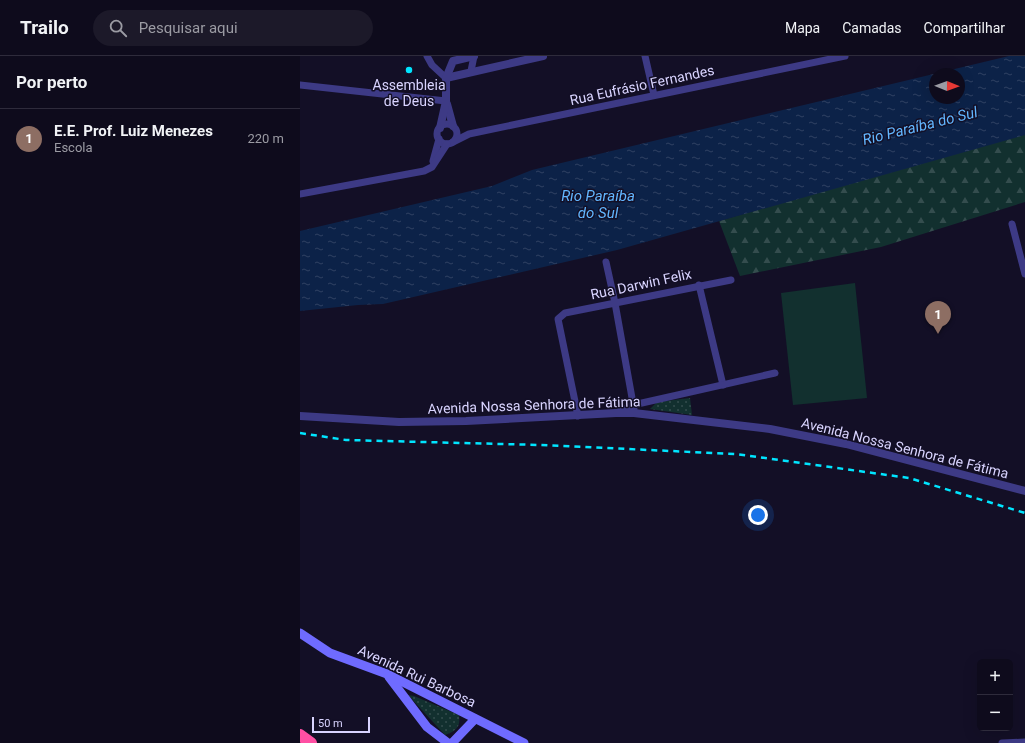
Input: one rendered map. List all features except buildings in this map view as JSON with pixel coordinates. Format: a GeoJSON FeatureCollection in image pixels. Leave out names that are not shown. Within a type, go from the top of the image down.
{"type":"FeatureCollection","features":[{"type":"Feature","properties":{"kind":"highway"},"geometry":{"type":"LineString","coordinates":[[300,735],[311,743]]}},
{"type":"Feature","properties":{"kind":"main road","name":"Avenida Rui Barbosa"},"geometry":{"type":"LineString","coordinates":[[300,633],[330,653],[387,674],[524,743]]}},
{"type":"Feature","properties":{"kind":"main road"},"geometry":{"type":"LineString","coordinates":[[387,674],[427,727],[448,743]]}},
{"type":"Feature","properties":{"kind":"main road"},"geometry":{"type":"LineString","coordinates":[[452,743],[476,719]]}},
{"type":"Feature","properties":{"kind":"street"},"geometry":{"type":"LineString","coordinates":[[427,56],[432,65],[446,78]]}},
{"type":"Feature","properties":{"kind":"street"},"geometry":{"type":"LineString","coordinates":[[432,167],[446,101],[446,78],[454,61],[474,56],[471,71]]}},
{"type":"Feature","properties":{"kind":"street"},"geometry":{"type":"LineString","coordinates":[[446,78],[471,71],[544,56]]}},
{"type":"Feature","properties":{"kind":"street"},"geometry":{"type":"LineString","coordinates":[[645,56],[654,96]]}},
{"type":"Feature","properties":{"kind":"street","name":"Rua Eufrásio Fernandes"},"geometry":{"type":"LineString","coordinates":[[469,134],[844,56]]}},
{"type":"Feature","properties":{"kind":"street"},"geometry":{"type":"LineString","coordinates":[[300,85],[446,101]]}},
{"type":"Feature","properties":{"kind":"street"},"geometry":{"type":"LineString","coordinates":[[300,194],[424,171],[432,167],[450,143],[457,137],[446,101]]}},
{"type":"Feature","properties":{"kind":"street"},"geometry":{"type":"LineString","coordinates":[[440,128],[447,124],[469,134]]}},
{"type":"Feature","properties":{"kind":"street"},"geometry":{"type":"LineString","coordinates":[[439,139],[442,143],[450,143],[469,134]]}},
{"type":"Feature","properties":{"kind":"street"},"geometry":{"type":"LineString","coordinates":[[1012,224],[1025,274]]}},
{"type":"Feature","properties":{"kind":"street"},"geometry":{"type":"LineString","coordinates":[[606,262],[615,303],[634,413]]}},
{"type":"Feature","properties":{"kind":"street","name":"Rua Darwin Felix"},"geometry":{"type":"LineString","coordinates":[[578,416],[558,319],[565,313],[699,285],[731,280]]}},
{"type":"Feature","properties":{"kind":"street"},"geometry":{"type":"LineString","coordinates":[[699,285],[723,385]]}},
{"type":"Feature","properties":{"kind":"street"},"geometry":{"type":"LineString","coordinates":[[616,413],[633,405],[775,373]]}},
{"type":"Feature","properties":{"kind":"street","name":"Avenida Nossa Senhora de Fátima"},"geometry":{"type":"LineString","coordinates":[[300,416],[399,422],[466,421],[634,413],[770,429],[846,444],[1025,491]]}},
{"type":"Feature","properties":{"kind":"street"},"geometry":{"type":"LineString","coordinates":[[1002,743],[1025,742]]}},
{"type":"Feature","properties":{"kind":"green space"},"geometry":{"type":"Polygon","coordinates":[[[1025,133],[1025,202],[881,247],[740,276],[719,221],[1025,133]]]}},
{"type":"Feature","properties":{"kind":"green space"},"geometry":{"type":"Polygon","coordinates":[[[855,283],[867,398],[793,405],[781,293],[855,283]]]}},
{"type":"Feature","properties":{"kind":"green space"},"geometry":{"type":"Polygon","coordinates":[[[690,398],[692,415],[650,409],[657,402],[690,398]]]}},
{"type":"Feature","properties":{"kind":"green space"},"geometry":{"type":"Polygon","coordinates":[[[408,695],[414,696],[459,715],[459,723],[457,728],[445,735],[408,695]]]}},
{"type":"Feature","properties":{"kind":"water","name":"Rio Paraíba do Sul"},"geometry":{"type":"Polygon","coordinates":[[[1009,56],[1025,56],[1025,135],[617,250],[383,304],[300,311],[300,231],[492,186],[532,170],[929,75],[929,104],[965,104],[965,68],[959,68],[1009,56]]]}},
{"type":"Feature","properties":{"kind":"railway"},"geometry":{"type":"LineString","coordinates":[[300,433],[346,440],[540,445],[736,454],[909,478],[1025,513]]}},
{"type":"Feature","properties":{"kind":"place","name":"Assembleia de Deus"},"geometry":{"type":"Point","coordinates":[409,70]}},
{"type":"Feature","properties":{"kind":"place","name":"E.E. Prof. Luiz Menezes"},"geometry":{"type":"Point","coordinates":[938,334]}}]}
